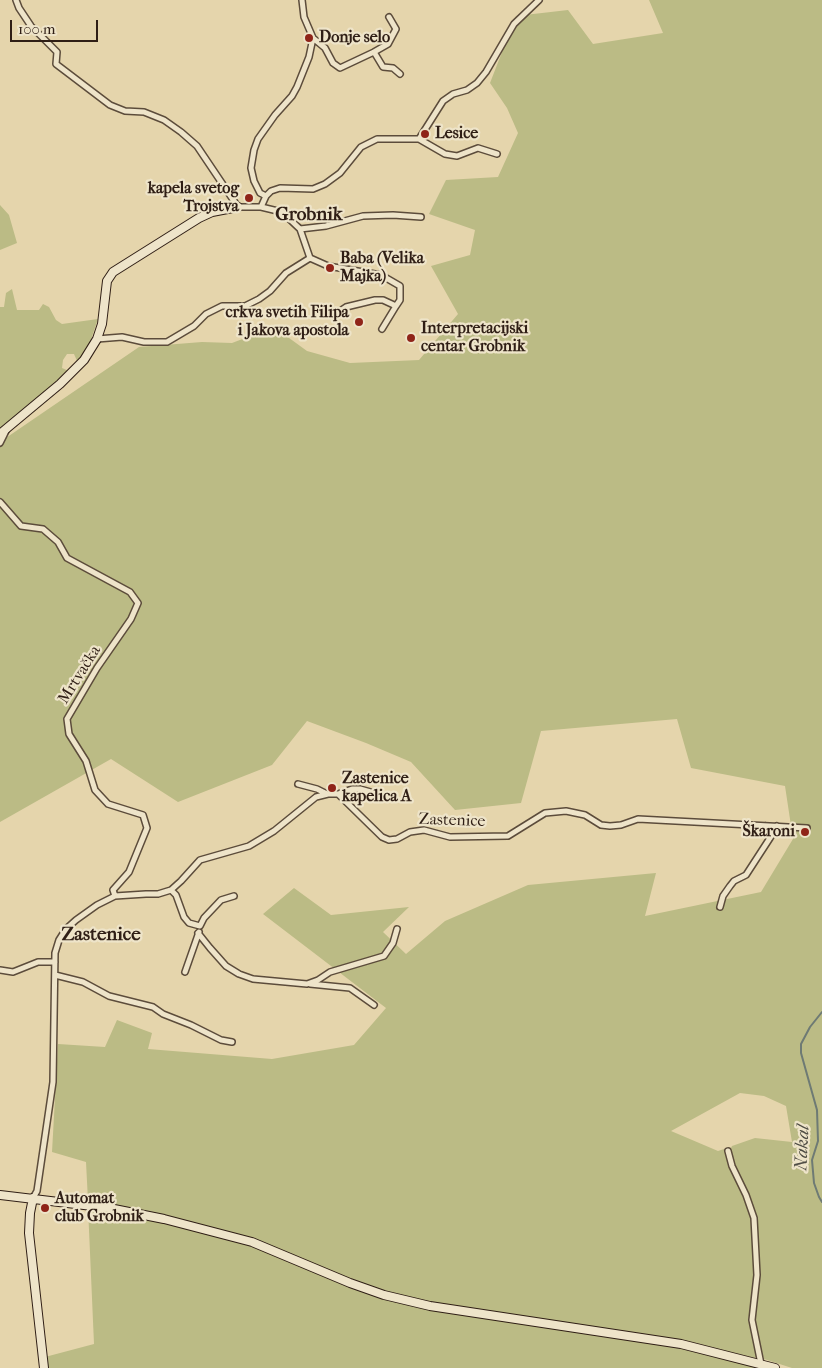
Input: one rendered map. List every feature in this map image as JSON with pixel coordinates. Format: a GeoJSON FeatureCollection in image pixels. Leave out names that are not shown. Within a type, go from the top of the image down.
{"type":"FeatureCollection","features":[{"type":"Feature","properties":{"kind":"main road"},"geometry":{"type":"LineString","coordinates":[[0,434],[60,384],[84,360],[97,339],[102,324],[107,281],[113,272],[199,218],[212,212],[238,207]]}},
{"type":"Feature","properties":{"kind":"main road"},"geometry":{"type":"LineString","coordinates":[[0,1194],[109,1208],[164,1219],[252,1242],[384,1295],[430,1306],[681,1344],[774,1368]]}},
{"type":"Feature","properties":{"kind":"main road"},"geometry":{"type":"LineString","coordinates":[[33,1198],[29,1233],[44,1368]]}},
{"type":"Feature","properties":{"kind":"street"},"geometry":{"type":"LineString","coordinates":[[16,0],[28,21],[57,52],[56,64],[110,105],[125,111],[144,112],[164,120],[181,132],[198,146],[238,207],[261,207],[282,212],[300,229],[310,258],[328,266],[380,275],[400,286],[400,300],[382,329]]}},
{"type":"Feature","properties":{"kind":"street"},"geometry":{"type":"LineString","coordinates":[[302,0],[304,17],[313,38],[324,48],[333,63],[340,68],[388,44],[396,29],[389,17]]}},
{"type":"Feature","properties":{"kind":"street"},"geometry":{"type":"LineString","coordinates":[[419,139],[443,101],[453,94],[466,90],[477,83],[486,72],[514,24],[539,0]]}},
{"type":"Feature","properties":{"kind":"street"},"geometry":{"type":"LineString","coordinates":[[266,196],[260,193],[254,181],[251,168],[254,150],[258,139],[297,87],[309,57],[313,38]]}},
{"type":"Feature","properties":{"kind":"street"},"geometry":{"type":"LineString","coordinates":[[374,52],[383,67],[393,68],[400,74]]}},
{"type":"Feature","properties":{"kind":"street"},"geometry":{"type":"LineString","coordinates":[[261,207],[266,196],[271,191],[280,188],[313,189],[325,184],[340,172],[360,147],[377,139],[419,139],[445,154],[458,156],[478,148],[497,154]]}},
{"type":"Feature","properties":{"kind":"street"},"geometry":{"type":"LineString","coordinates":[[300,229],[326,226],[363,216],[393,214],[421,217]]}},
{"type":"Feature","properties":{"kind":"street"},"geometry":{"type":"LineString","coordinates":[[97,339],[122,338],[144,342],[167,342],[194,326],[206,314],[222,306],[245,306],[259,299],[270,291],[286,273],[310,258]]}},
{"type":"Feature","properties":{"kind":"street"},"geometry":{"type":"LineString","coordinates":[[337,313],[346,307],[375,300],[384,300],[396,306]]}},
{"type":"Feature","properties":{"kind":"street"},"geometry":{"type":"LineString","coordinates":[[0,443],[8,428]]}},
{"type":"Feature","properties":{"kind":"street","name":"Mrtvačka"},"geometry":{"type":"LineString","coordinates":[[0,502],[21,526],[42,529],[58,542],[67,558],[130,592],[138,603],[130,620],[97,668],[68,719],[68,734],[86,761],[95,790],[108,804],[143,814],[147,828],[129,872],[113,890],[114,896]]}},
{"type":"Feature","properties":{"kind":"street"},"geometry":{"type":"LineString","coordinates":[[298,784],[328,794]]}},
{"type":"Feature","properties":{"kind":"street"},"geometry":{"type":"LineString","coordinates":[[33,1198],[38,1182],[53,1082],[55,953],[59,940],[66,929],[97,905],[114,896],[158,894],[171,890],[200,860],[249,846],[274,831],[316,797],[360,789],[392,798]]}},
{"type":"Feature","properties":{"kind":"street","name":"Zastenice"},"geometry":{"type":"LineString","coordinates":[[338,794],[382,837],[389,840],[397,839],[410,832],[424,830],[450,837],[508,836],[545,813],[566,811],[585,815],[601,825],[610,826],[621,825],[638,819],[807,828]]}},
{"type":"Feature","properties":{"kind":"street"},"geometry":{"type":"LineString","coordinates":[[765,826],[770,838]]}},
{"type":"Feature","properties":{"kind":"street"},"geometry":{"type":"LineString","coordinates":[[720,907],[723,896],[730,886],[734,881],[746,875],[778,826]]}},
{"type":"Feature","properties":{"kind":"street"},"geometry":{"type":"LineString","coordinates":[[171,890],[176,895],[184,917],[189,923],[200,926]]}},
{"type":"Feature","properties":{"kind":"street"},"geometry":{"type":"LineString","coordinates":[[185,972],[204,918],[221,900],[234,896]]}},
{"type":"Feature","properties":{"kind":"street"},"geometry":{"type":"LineString","coordinates":[[307,984],[318,980],[330,972],[384,956],[393,943],[397,929]]}},
{"type":"Feature","properties":{"kind":"street"},"geometry":{"type":"LineString","coordinates":[[198,933],[226,966],[239,974],[254,979],[350,988],[374,1005]]}},
{"type":"Feature","properties":{"kind":"street"},"geometry":{"type":"LineString","coordinates":[[0,970],[13,972],[38,962],[55,962]]}},
{"type":"Feature","properties":{"kind":"street"},"geometry":{"type":"LineString","coordinates":[[55,974],[83,982],[109,996],[153,1007],[163,1014],[221,1040],[232,1042]]}},
{"type":"Feature","properties":{"kind":"street"},"geometry":{"type":"LineString","coordinates":[[728,1151],[732,1166],[746,1194],[754,1218],[757,1275],[752,1320],[761,1364]]}},
{"type":"Feature","properties":{"kind":"green space"},"geometry":{"type":"Polygon","coordinates":[[[649,0],[822,0],[822,1368],[792,1368],[764,1359],[757,1336],[755,1311],[758,1273],[754,1215],[732,1160],[731,1148],[755,1138],[792,1142],[786,1106],[764,1096],[740,1093],[671,1131],[718,1151],[724,1149],[747,1203],[751,1219],[754,1273],[750,1320],[758,1354],[755,1358],[650,1335],[443,1305],[405,1297],[361,1283],[251,1238],[174,1218],[88,1201],[86,1162],[52,1152],[58,1044],[105,1047],[117,1020],[152,1033],[148,1049],[272,1059],[354,1045],[386,1008],[263,914],[294,888],[331,915],[409,907],[383,932],[406,954],[445,921],[528,885],[656,873],[645,916],[761,892],[793,839],[785,786],[691,768],[677,719],[541,731],[521,803],[455,810],[411,762],[307,721],[272,765],[178,802],[111,759],[0,822],[0,442],[139,347],[202,342],[232,343],[274,327],[307,351],[350,363],[419,360],[458,314],[431,266],[470,255],[475,230],[429,214],[446,180],[498,177],[518,133],[507,108],[490,83],[516,16],[568,10],[593,44],[663,33],[649,0]]]}},
{"type":"Feature","properties":{"kind":"green space"},"geometry":{"type":"Polygon","coordinates":[[[0,205],[9,215],[17,243],[0,250],[0,205]]]}},
{"type":"Feature","properties":{"kind":"green space"},"geometry":{"type":"Polygon","coordinates":[[[12,289],[17,310],[39,310],[43,304],[49,307],[56,320],[62,324],[98,319],[86,354],[77,361],[74,354],[67,354],[63,360],[62,368],[69,371],[0,429],[0,307],[4,307],[6,293],[12,289]]]}},
{"type":"Feature","properties":{"kind":"green space"},"geometry":{"type":"Polygon","coordinates":[[[88,1207],[158,1221],[254,1246],[382,1298],[683,1348],[764,1368],[46,1368],[45,1357],[94,1344],[88,1207]]]}},
{"type":"Feature","properties":{"kind":"waterway","name":"Nakal"},"geometry":{"type":"LineString","coordinates":[[822,1012],[810,1027],[801,1044],[801,1053],[817,1110],[818,1141],[812,1160],[814,1183],[822,1202]]}},
{"type":"Feature","properties":{"kind":"place","name":"Donje selo"},"geometry":{"type":"Point","coordinates":[309,38]}},
{"type":"Feature","properties":{"kind":"place","name":"Lesice"},"geometry":{"type":"Point","coordinates":[425,134]}},
{"type":"Feature","properties":{"kind":"place","name":"kapela svetog Trojstva"},"geometry":{"type":"Point","coordinates":[249,198]}},
{"type":"Feature","properties":{"kind":"place","name":"Baba (Velika Majka)"},"geometry":{"type":"Point","coordinates":[330,268]}},
{"type":"Feature","properties":{"kind":"place","name":"crkva svetih Filipa i Jakova apostola"},"geometry":{"type":"Point","coordinates":[359,322]}},
{"type":"Feature","properties":{"kind":"place","name":"Interpretacijski centar Grobnik"},"geometry":{"type":"Point","coordinates":[411,338]}},
{"type":"Feature","properties":{"kind":"place","name":"Zastenice kapelica A"},"geometry":{"type":"Point","coordinates":[332,788]}},
{"type":"Feature","properties":{"kind":"place","name":"Škaroni"},"geometry":{"type":"Point","coordinates":[805,832]}},
{"type":"Feature","properties":{"kind":"place","name":"Automat club Grobnik"},"geometry":{"type":"Point","coordinates":[45,1208]}},
{"type":"Feature","properties":{"kind":"district","name":"Grobnik"},"geometry":{"type":"Point","coordinates":[309,215]}},
{"type":"Feature","properties":{"kind":"district","name":"Zastenice"},"geometry":{"type":"Point","coordinates":[101,935]}}]}
